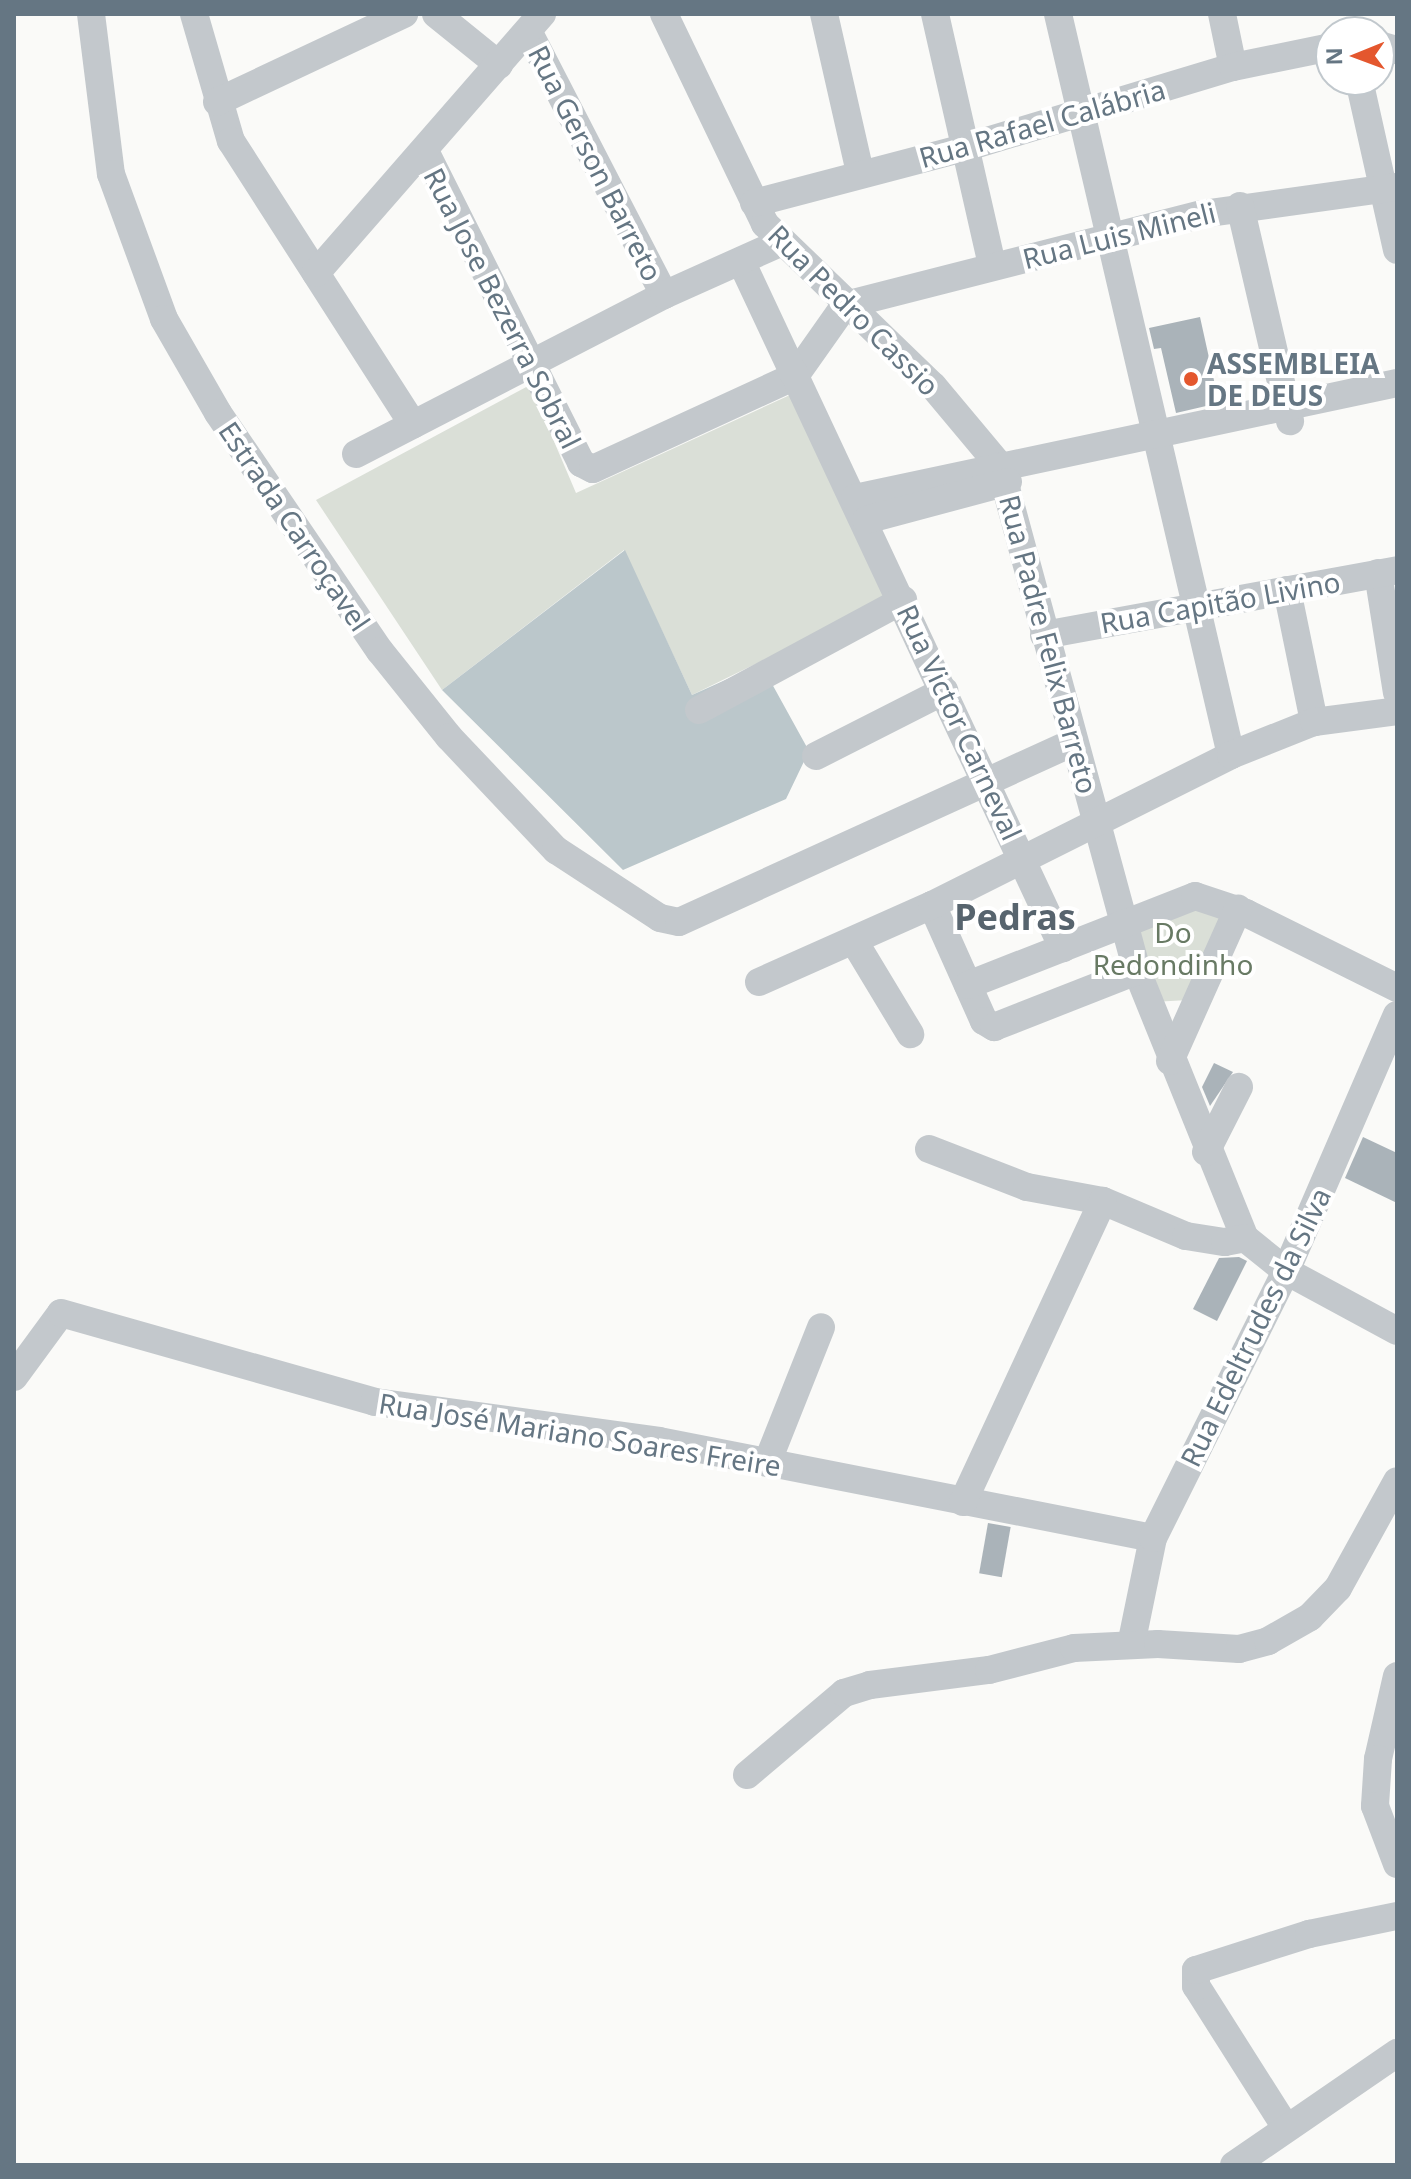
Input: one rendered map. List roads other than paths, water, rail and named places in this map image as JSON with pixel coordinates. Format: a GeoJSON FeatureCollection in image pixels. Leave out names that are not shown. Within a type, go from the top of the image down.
{"type":"FeatureCollection","features":[{"type":"Feature","properties":{"kind":"street","name":"Estrada Carroçavel"},"geometry":{"type":"LineString","coordinates":[[91,14],[111,174],[164,319],[218,413],[380,651],[449,737],[556,850],[660,918],[679,922],[986,780]]}},
{"type":"Feature","properties":{"kind":"street"},"geometry":{"type":"LineString","coordinates":[[194,14],[217,102],[231,141],[413,425]]}},
{"type":"Feature","properties":{"kind":"street"},"geometry":{"type":"LineString","coordinates":[[217,102],[404,14]]}},
{"type":"Feature","properties":{"kind":"street"},"geometry":{"type":"LineString","coordinates":[[436,14],[499,65]]}},
{"type":"Feature","properties":{"kind":"street","name":"Rua Pedro Cassio"},"geometry":{"type":"LineString","coordinates":[[664,14],[754,203],[782,242],[933,386],[1002,474]]}},
{"type":"Feature","properties":{"kind":"street"},"geometry":{"type":"LineString","coordinates":[[824,14],[860,173]]}},
{"type":"Feature","properties":{"kind":"street"},"geometry":{"type":"LineString","coordinates":[[935,14],[992,265]]}},
{"type":"Feature","properties":{"kind":"street"},"geometry":{"type":"LineString","coordinates":[[1058,14],[1193,606],[1231,755]]}},
{"type":"Feature","properties":{"kind":"street"},"geometry":{"type":"LineString","coordinates":[[1222,14],[1233,67]]}},
{"type":"Feature","properties":{"kind":"street"},"geometry":{"type":"LineString","coordinates":[[316,273],[426,153],[535,22]]}},
{"type":"Feature","properties":{"kind":"street","name":"Rua Gerson Barreto"},"geometry":{"type":"LineString","coordinates":[[535,22],[664,295]]}},
{"type":"Feature","properties":{"kind":"street","name":"Rua Rafael Calábria"},"geometry":{"type":"LineString","coordinates":[[754,203],[964,148],[1233,67],[1315,50]]}},
{"type":"Feature","properties":{"kind":"street"},"geometry":{"type":"LineString","coordinates":[[1364,96],[1390,188],[1397,250]]}},
{"type":"Feature","properties":{"kind":"street","name":"Rua Jose Bezerra Sobral"},"geometry":{"type":"LineString","coordinates":[[426,153],[581,463],[602,467],[795,376]]}},
{"type":"Feature","properties":{"kind":"street","name":"Rua Luis Mineli"},"geometry":{"type":"LineString","coordinates":[[845,305],[992,265],[1240,206],[1390,188]]}},
{"type":"Feature","properties":{"kind":"street"},"geometry":{"type":"LineString","coordinates":[[1240,206],[1288,413]]}},
{"type":"Feature","properties":{"kind":"street"},"geometry":{"type":"LineString","coordinates":[[356,454],[664,295],[782,242]]}},
{"type":"Feature","properties":{"kind":"street","name":"Rua Victor Carneval"},"geometry":{"type":"LineString","coordinates":[[741,261],[903,600],[1063,948]]}},
{"type":"Feature","properties":{"kind":"street"},"geometry":{"type":"LineString","coordinates":[[795,376],[845,305]]}},
{"type":"Feature","properties":{"kind":"street"},"geometry":{"type":"LineString","coordinates":[[860,509],[1002,474],[1288,413],[1397,383]]}},
{"type":"Feature","properties":{"kind":"street"},"geometry":{"type":"LineString","coordinates":[[1288,413],[1397,403]]}},
{"type":"Feature","properties":{"kind":"street","name":"Rua Padre Felix Barreto"},"geometry":{"type":"LineString","coordinates":[[1002,474],[1137,971],[1206,1152],[1245,1238]]}},
{"type":"Feature","properties":{"kind":"street"},"geometry":{"type":"LineString","coordinates":[[1388,572],[1397,693]]}},
{"type":"Feature","properties":{"kind":"street","name":"Rua Capitão Livino"},"geometry":{"type":"LineString","coordinates":[[1044,635],[1388,572]]}},
{"type":"Feature","properties":{"kind":"street"},"geometry":{"type":"LineString","coordinates":[[1287,590],[1314,722]]}},
{"type":"Feature","properties":{"kind":"street"},"geometry":{"type":"LineString","coordinates":[[699,710],[903,600]]}},
{"type":"Feature","properties":{"kind":"street"},"geometry":{"type":"LineString","coordinates":[[816,756],[944,691]]}},
{"type":"Feature","properties":{"kind":"street"},"geometry":{"type":"LineString","coordinates":[[759,982],[932,905],[1231,755],[1314,722],[1397,711]]}},
{"type":"Feature","properties":{"kind":"street"},"geometry":{"type":"LineString","coordinates":[[986,780],[1074,742]]}},
{"type":"Feature","properties":{"kind":"street"},"geometry":{"type":"LineString","coordinates":[[968,985],[1195,896],[1238,909],[1397,988]]}},
{"type":"Feature","properties":{"kind":"street"},"geometry":{"type":"LineString","coordinates":[[932,905],[984,1021],[1007,1026],[1137,971]]}},
{"type":"Feature","properties":{"kind":"street"},"geometry":{"type":"LineString","coordinates":[[1170,1061],[1238,909]]}},
{"type":"Feature","properties":{"kind":"street"},"geometry":{"type":"LineString","coordinates":[[854,941],[910,1034]]}},
{"type":"Feature","properties":{"kind":"street","name":"Rua Edeltrudes da Silva"},"geometry":{"type":"LineString","coordinates":[[1131,1645],[1153,1538],[1286,1271],[1397,1015]]}},
{"type":"Feature","properties":{"kind":"street"},"geometry":{"type":"LineString","coordinates":[[1206,1152],[1239,1087]]}},
{"type":"Feature","properties":{"kind":"street"},"geometry":{"type":"LineString","coordinates":[[929,1149],[1027,1187],[1103,1201],[1186,1236],[1225,1242],[1245,1238],[1286,1271],[1397,1331]]}},
{"type":"Feature","properties":{"kind":"street"},"geometry":{"type":"LineString","coordinates":[[963,1502],[1103,1201]]}},
{"type":"Feature","properties":{"kind":"street","name":"Rua José Mariano Soares Freire"},"geometry":{"type":"LineString","coordinates":[[14,1377],[61,1313],[375,1402],[534,1421],[1153,1538]]}},
{"type":"Feature","properties":{"kind":"street"},"geometry":{"type":"LineString","coordinates":[[767,1463],[821,1327]]}},
{"type":"Feature","properties":{"kind":"street"},"geometry":{"type":"LineString","coordinates":[[747,1775],[844,1693],[989,1670],[1074,1648],[1131,1645],[1239,1649],[1289,1632],[1338,1588],[1393,1503]]}},
{"type":"Feature","properties":{"kind":"street"},"geometry":{"type":"LineString","coordinates":[[1397,1676],[1378,1759],[1375,1806],[1397,1864]]}},
{"type":"Feature","properties":{"kind":"street"},"geometry":{"type":"LineString","coordinates":[[1285,2126],[1196,1986],[1196,1970],[1257,1949],[1397,1916]]}},
{"type":"Feature","properties":{"kind":"street"},"geometry":{"type":"LineString","coordinates":[[1251,2160],[1285,2126],[1397,2053]]}},
{"type":"Feature","properties":{"kind":"place","name":"ASSEMBLEIA DE DEUS"},"geometry":{"type":"Point","coordinates":[1191,379]}},
{"type":"Feature","properties":{"kind":"district","name":"Pedras"},"geometry":{"type":"Point","coordinates":[1015,917]}},
{"type":"Feature","properties":{"kind":"park label","name":"Do Redondinho"},"geometry":{"type":"Point","coordinates":[1173,948]}}]}
